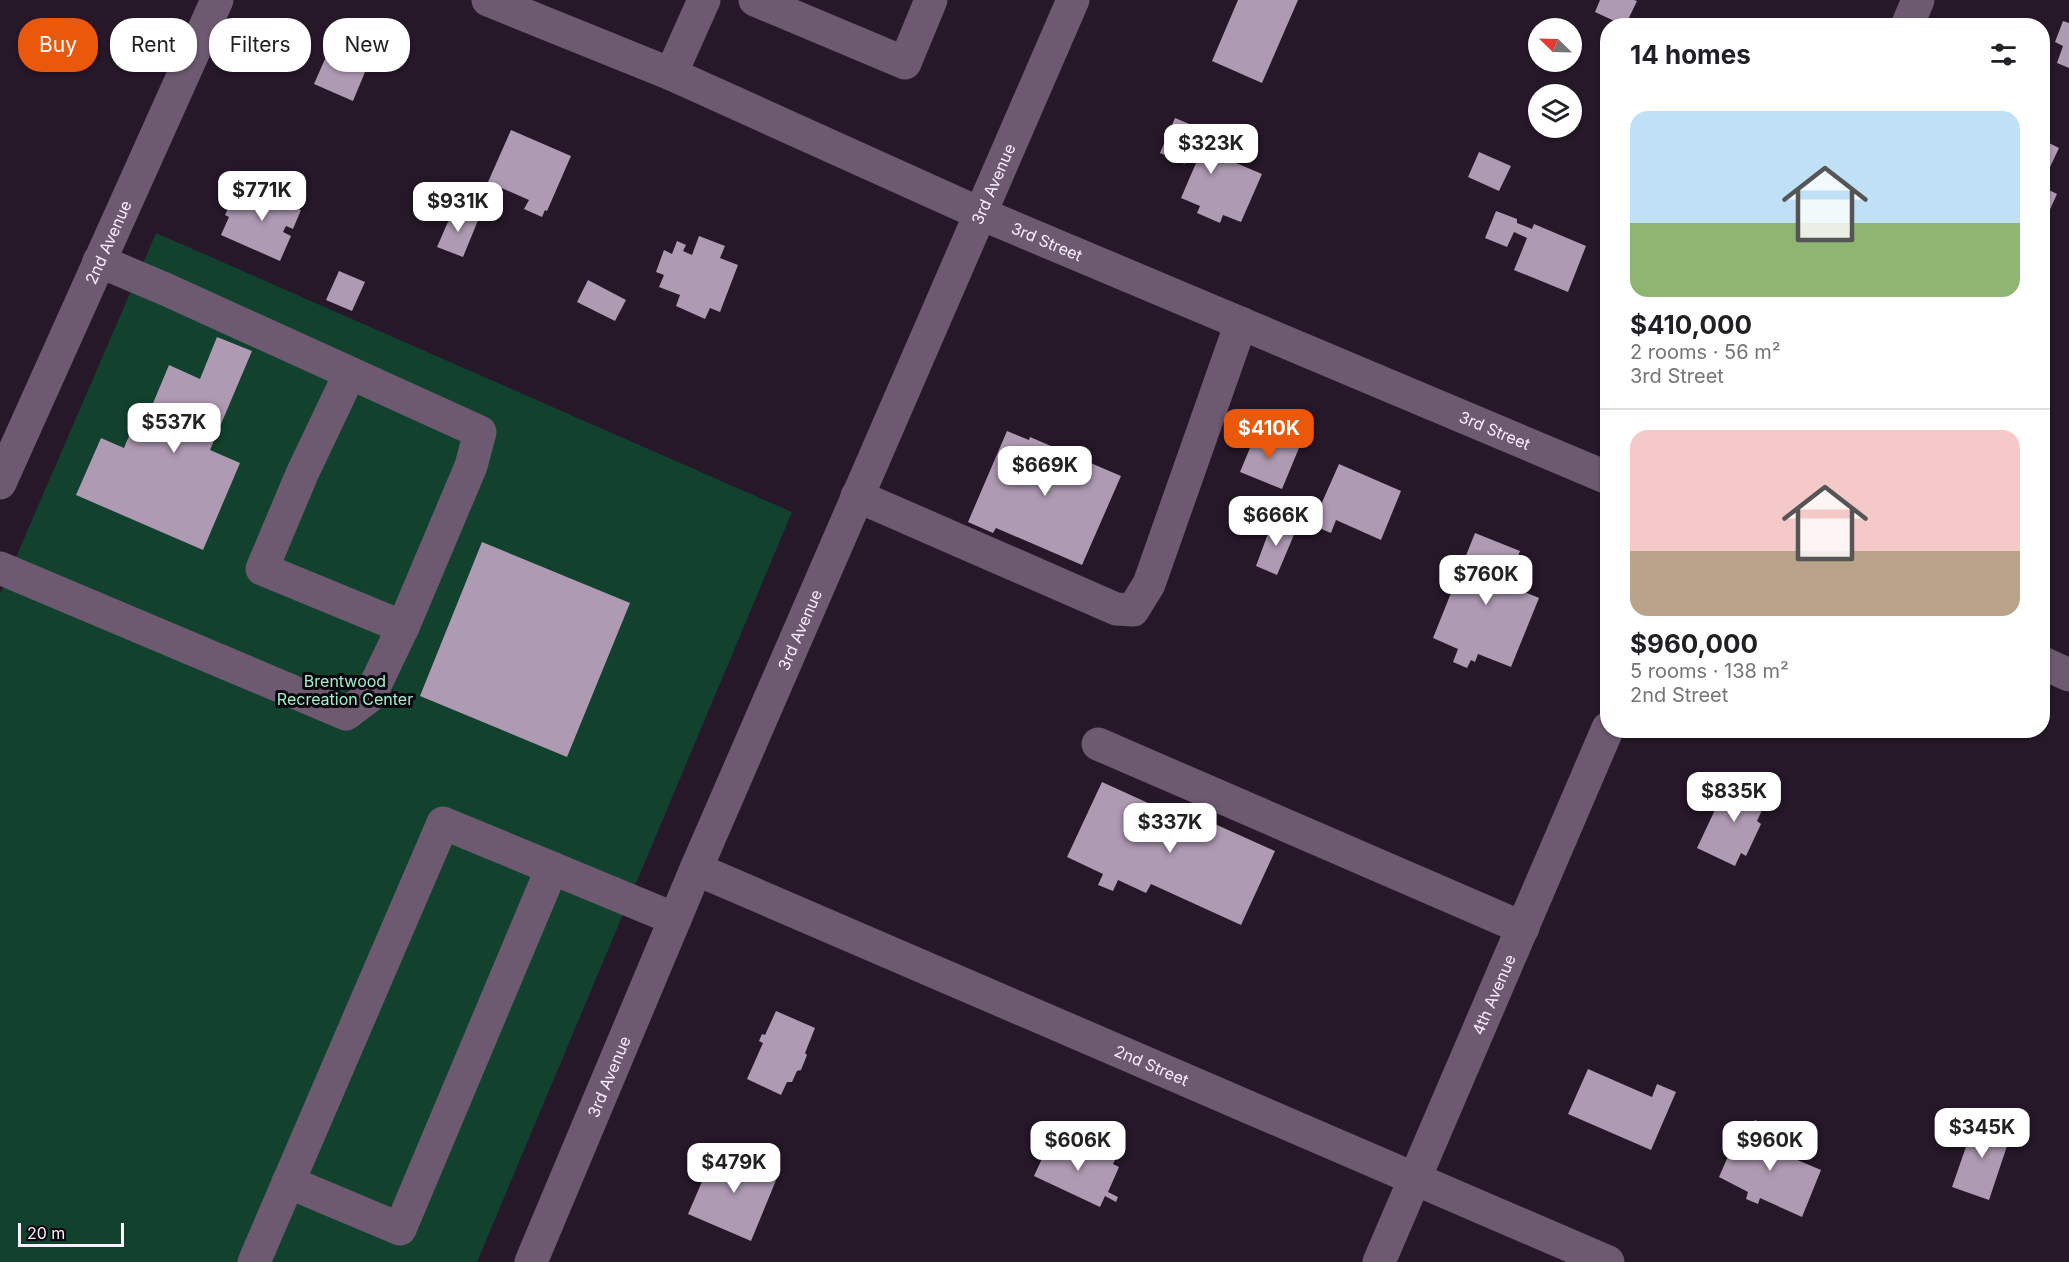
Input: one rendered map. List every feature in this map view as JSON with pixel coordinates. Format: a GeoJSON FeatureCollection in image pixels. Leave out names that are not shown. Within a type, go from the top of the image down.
{"type":"FeatureCollection","features":[{"type":"Feature","properties":{"kind":"street","name":"2nd Avenue"},"geometry":{"type":"LineString","coordinates":[[0,483],[217,0]]}},
{"type":"Feature","properties":{"kind":"street","name":"3rd Street"},"geometry":{"type":"LineString","coordinates":[[488,0],[671,74],[979,213],[1600,475]]}},
{"type":"Feature","properties":{"kind":"street"},"geometry":{"type":"LineString","coordinates":[[671,74],[704,0]]}},
{"type":"Feature","properties":{"kind":"street"},"geometry":{"type":"LineString","coordinates":[[755,0],[905,63],[931,0]]}},
{"type":"Feature","properties":{"kind":"street","name":"3rd Avenue"},"geometry":{"type":"LineString","coordinates":[[531,1262],[696,869],[1073,0]]}},
{"type":"Feature","properties":{"kind":"street"},"geometry":{"type":"LineString","coordinates":[[1910,18],[1918,0]]}},
{"type":"Feature","properties":{"kind":"street"},"geometry":{"type":"LineString","coordinates":[[0,568],[346,714],[370,696],[403,627],[471,466],[480,432],[99,261]]}},
{"type":"Feature","properties":{"kind":"street"},"geometry":{"type":"LineString","coordinates":[[857,496],[1116,609],[1133,610],[1149,584],[1241,323]]}},
{"type":"Feature","properties":{"kind":"street"},"geometry":{"type":"LineString","coordinates":[[350,373],[302,474],[262,569],[403,627]]}},
{"type":"Feature","properties":{"kind":"street"},"geometry":{"type":"LineString","coordinates":[[2050,666],[2069,675]]}},
{"type":"Feature","properties":{"kind":"street","name":"4th Avenue"},"geometry":{"type":"LineString","coordinates":[[1379,1262],[1604,738]]}},
{"type":"Feature","properties":{"kind":"street"},"geometry":{"type":"LineString","coordinates":[[1098,744],[1523,928]]}},
{"type":"Feature","properties":{"kind":"street"},"geometry":{"type":"LineString","coordinates":[[254,1262],[443,823],[675,919]]}},
{"type":"Feature","properties":{"kind":"street"},"geometry":{"type":"LineString","coordinates":[[288,1182],[400,1229],[552,868]]}},
{"type":"Feature","properties":{"kind":"street","name":"2nd Street"},"geometry":{"type":"LineString","coordinates":[[696,869],[1608,1262]]}},
{"type":"Feature","properties":{"kind":"green space","name":"Brentwood Recreation Center"},"geometry":{"type":"Polygon","coordinates":[[[156,233],[792,512],[477,1262],[0,1262],[0,594],[156,233]]]}},
{"type":"Feature","properties":{"kind":"building"},"geometry":{"type":"Polygon","coordinates":[[[1238,0],[1298,0],[1262,83],[1212,61],[1238,0]]]}},
{"type":"Feature","properties":{"kind":"building"},"geometry":{"type":"Polygon","coordinates":[[[1600,0],[1637,1],[1629,18],[1608,18],[1595,12],[1600,0]]]}},
{"type":"Feature","properties":{"kind":"building"},"geometry":{"type":"Polygon","coordinates":[[[2063,21],[2069,23],[2069,68],[2057,63],[2063,46],[2055,42],[2063,21]]]}},
{"type":"Feature","properties":{"kind":"building"},"geometry":{"type":"Polygon","coordinates":[[[323,64],[323,72],[365,72],[353,101],[314,84],[323,64]]]}},
{"type":"Feature","properties":{"kind":"building"},"geometry":{"type":"Polygon","coordinates":[[[1175,118],[1199,128],[1195,138],[1231,154],[1229,160],[1262,174],[1241,222],[1223,215],[1220,223],[1197,213],[1200,206],[1181,198],[1196,163],[1187,159],[1185,164],[1160,153],[1175,118]]]}},
{"type":"Feature","properties":{"kind":"building"},"geometry":{"type":"Polygon","coordinates":[[[511,130],[571,156],[547,211],[545,210],[542,217],[524,209],[529,200],[488,182],[511,130]]]}},
{"type":"Feature","properties":{"kind":"building"},"geometry":{"type":"Polygon","coordinates":[[[2050,144],[2059,148],[2050,167],[2050,144]]]}},
{"type":"Feature","properties":{"kind":"building"},"geometry":{"type":"Polygon","coordinates":[[[1479,152],[1511,166],[1499,191],[1468,177],[1479,152]]]}},
{"type":"Feature","properties":{"kind":"building"},"geometry":{"type":"Polygon","coordinates":[[[254,185],[297,204],[295,208],[301,210],[293,229],[286,226],[283,232],[291,236],[280,261],[221,235],[229,217],[225,215],[233,198],[245,203],[254,185]]]}},
{"type":"Feature","properties":{"kind":"building"},"geometry":{"type":"Polygon","coordinates":[[[2050,190],[2057,194],[2050,209],[2050,190]]]}},
{"type":"Feature","properties":{"kind":"building"},"geometry":{"type":"Polygon","coordinates":[[[454,208],[479,218],[463,257],[437,247],[454,208]]]}},
{"type":"Feature","properties":{"kind":"building"},"geometry":{"type":"Polygon","coordinates":[[[1496,211],[1517,219],[1517,223],[1532,229],[1534,224],[1586,246],[1568,292],[1514,270],[1527,238],[1514,232],[1507,247],[1485,238],[1496,211]]]}},
{"type":"Feature","properties":{"kind":"building"},"geometry":{"type":"Polygon","coordinates":[[[699,236],[725,246],[720,258],[738,265],[720,312],[710,308],[705,319],[676,306],[680,295],[659,287],[664,275],[656,272],[664,250],[672,254],[677,241],[686,245],[683,251],[692,255],[699,236]]]}},
{"type":"Feature","properties":{"kind":"building"},"geometry":{"type":"Polygon","coordinates":[[[339,271],[365,282],[352,311],[326,300],[339,271]]]}},
{"type":"Feature","properties":{"kind":"building"},"geometry":{"type":"Polygon","coordinates":[[[588,280],[626,300],[615,321],[577,302],[588,280]]]}},
{"type":"Feature","properties":{"kind":"building"},"geometry":{"type":"Polygon","coordinates":[[[217,337],[252,351],[210,450],[240,463],[203,550],[76,495],[101,438],[124,448],[129,436],[138,439],[169,365],[200,379],[217,337]]]}},
{"type":"Feature","properties":{"kind":"building"},"geometry":{"type":"Polygon","coordinates":[[[1007,431],[1029,440],[1030,437],[1121,476],[1082,565],[996,528],[993,533],[968,522],[1007,431]]]}},
{"type":"Feature","properties":{"kind":"building"},"geometry":{"type":"Polygon","coordinates":[[[1257,431],[1299,448],[1282,489],[1240,472],[1257,431]]]}},
{"type":"Feature","properties":{"kind":"building"},"geometry":{"type":"Polygon","coordinates":[[[1339,464],[1401,491],[1381,540],[1336,520],[1331,533],[1312,525],[1339,464]]]}},
{"type":"Feature","properties":{"kind":"building"},"geometry":{"type":"Polygon","coordinates":[[[1273,520],[1296,530],[1277,575],[1256,566],[1273,520]]]}},
{"type":"Feature","properties":{"kind":"building"},"geometry":{"type":"Polygon","coordinates":[[[1475,533],[1520,551],[1506,584],[1539,598],[1511,667],[1478,654],[1475,662],[1471,660],[1467,668],[1453,662],[1458,649],[1433,638],[1475,533]]]}},
{"type":"Feature","properties":{"kind":"building","name":"Brentwood Recreation Center"},"geometry":{"type":"Polygon","coordinates":[[[482,542],[630,603],[567,757],[420,696],[482,542]]]}},
{"type":"Feature","properties":{"kind":"building"},"geometry":{"type":"Polygon","coordinates":[[[1730,778],[1768,797],[1757,821],[1761,824],[1746,856],[1741,853],[1735,866],[1697,848],[1730,778]]]}},
{"type":"Feature","properties":{"kind":"building"},"geometry":{"type":"Polygon","coordinates":[[[1102,782],[1203,828],[1206,820],[1275,851],[1241,925],[1151,884],[1146,893],[1118,880],[1113,891],[1098,885],[1103,874],[1067,857],[1102,782]]]}},
{"type":"Feature","properties":{"kind":"building"},"geometry":{"type":"Polygon","coordinates":[[[776,1011],[815,1028],[801,1070],[797,1071],[792,1082],[787,1082],[781,1095],[747,1079],[763,1043],[759,1041],[762,1034],[765,1035],[776,1011]]]}},
{"type":"Feature","properties":{"kind":"building"},"geometry":{"type":"Polygon","coordinates":[[[1588,1069],[1652,1097],[1657,1084],[1676,1092],[1651,1150],[1568,1114],[1588,1069]]]}},
{"type":"Feature","properties":{"kind":"building"},"geometry":{"type":"Polygon","coordinates":[[[1976,1118],[2012,1131],[1989,1200],[1952,1187],[1976,1118]]]}},
{"type":"Feature","properties":{"kind":"building"},"geometry":{"type":"Polygon","coordinates":[[[1755,1120],[1778,1130],[1769,1148],[1821,1170],[1802,1217],[1760,1198],[1758,1204],[1746,1199],[1748,1192],[1719,1177],[1729,1154],[1735,1156],[1744,1135],[1747,1136],[1755,1120]]]}},
{"type":"Feature","properties":{"kind":"building"},"geometry":{"type":"Polygon","coordinates":[[[1052,1137],[1101,1160],[1104,1154],[1115,1160],[1113,1164],[1119,1167],[1108,1192],[1118,1197],[1116,1202],[1105,1196],[1100,1207],[1034,1176],[1052,1137]]]}},
{"type":"Feature","properties":{"kind":"building"},"geometry":{"type":"Polygon","coordinates":[[[717,1147],[779,1173],[751,1241],[688,1214],[717,1147]]]}}]}
